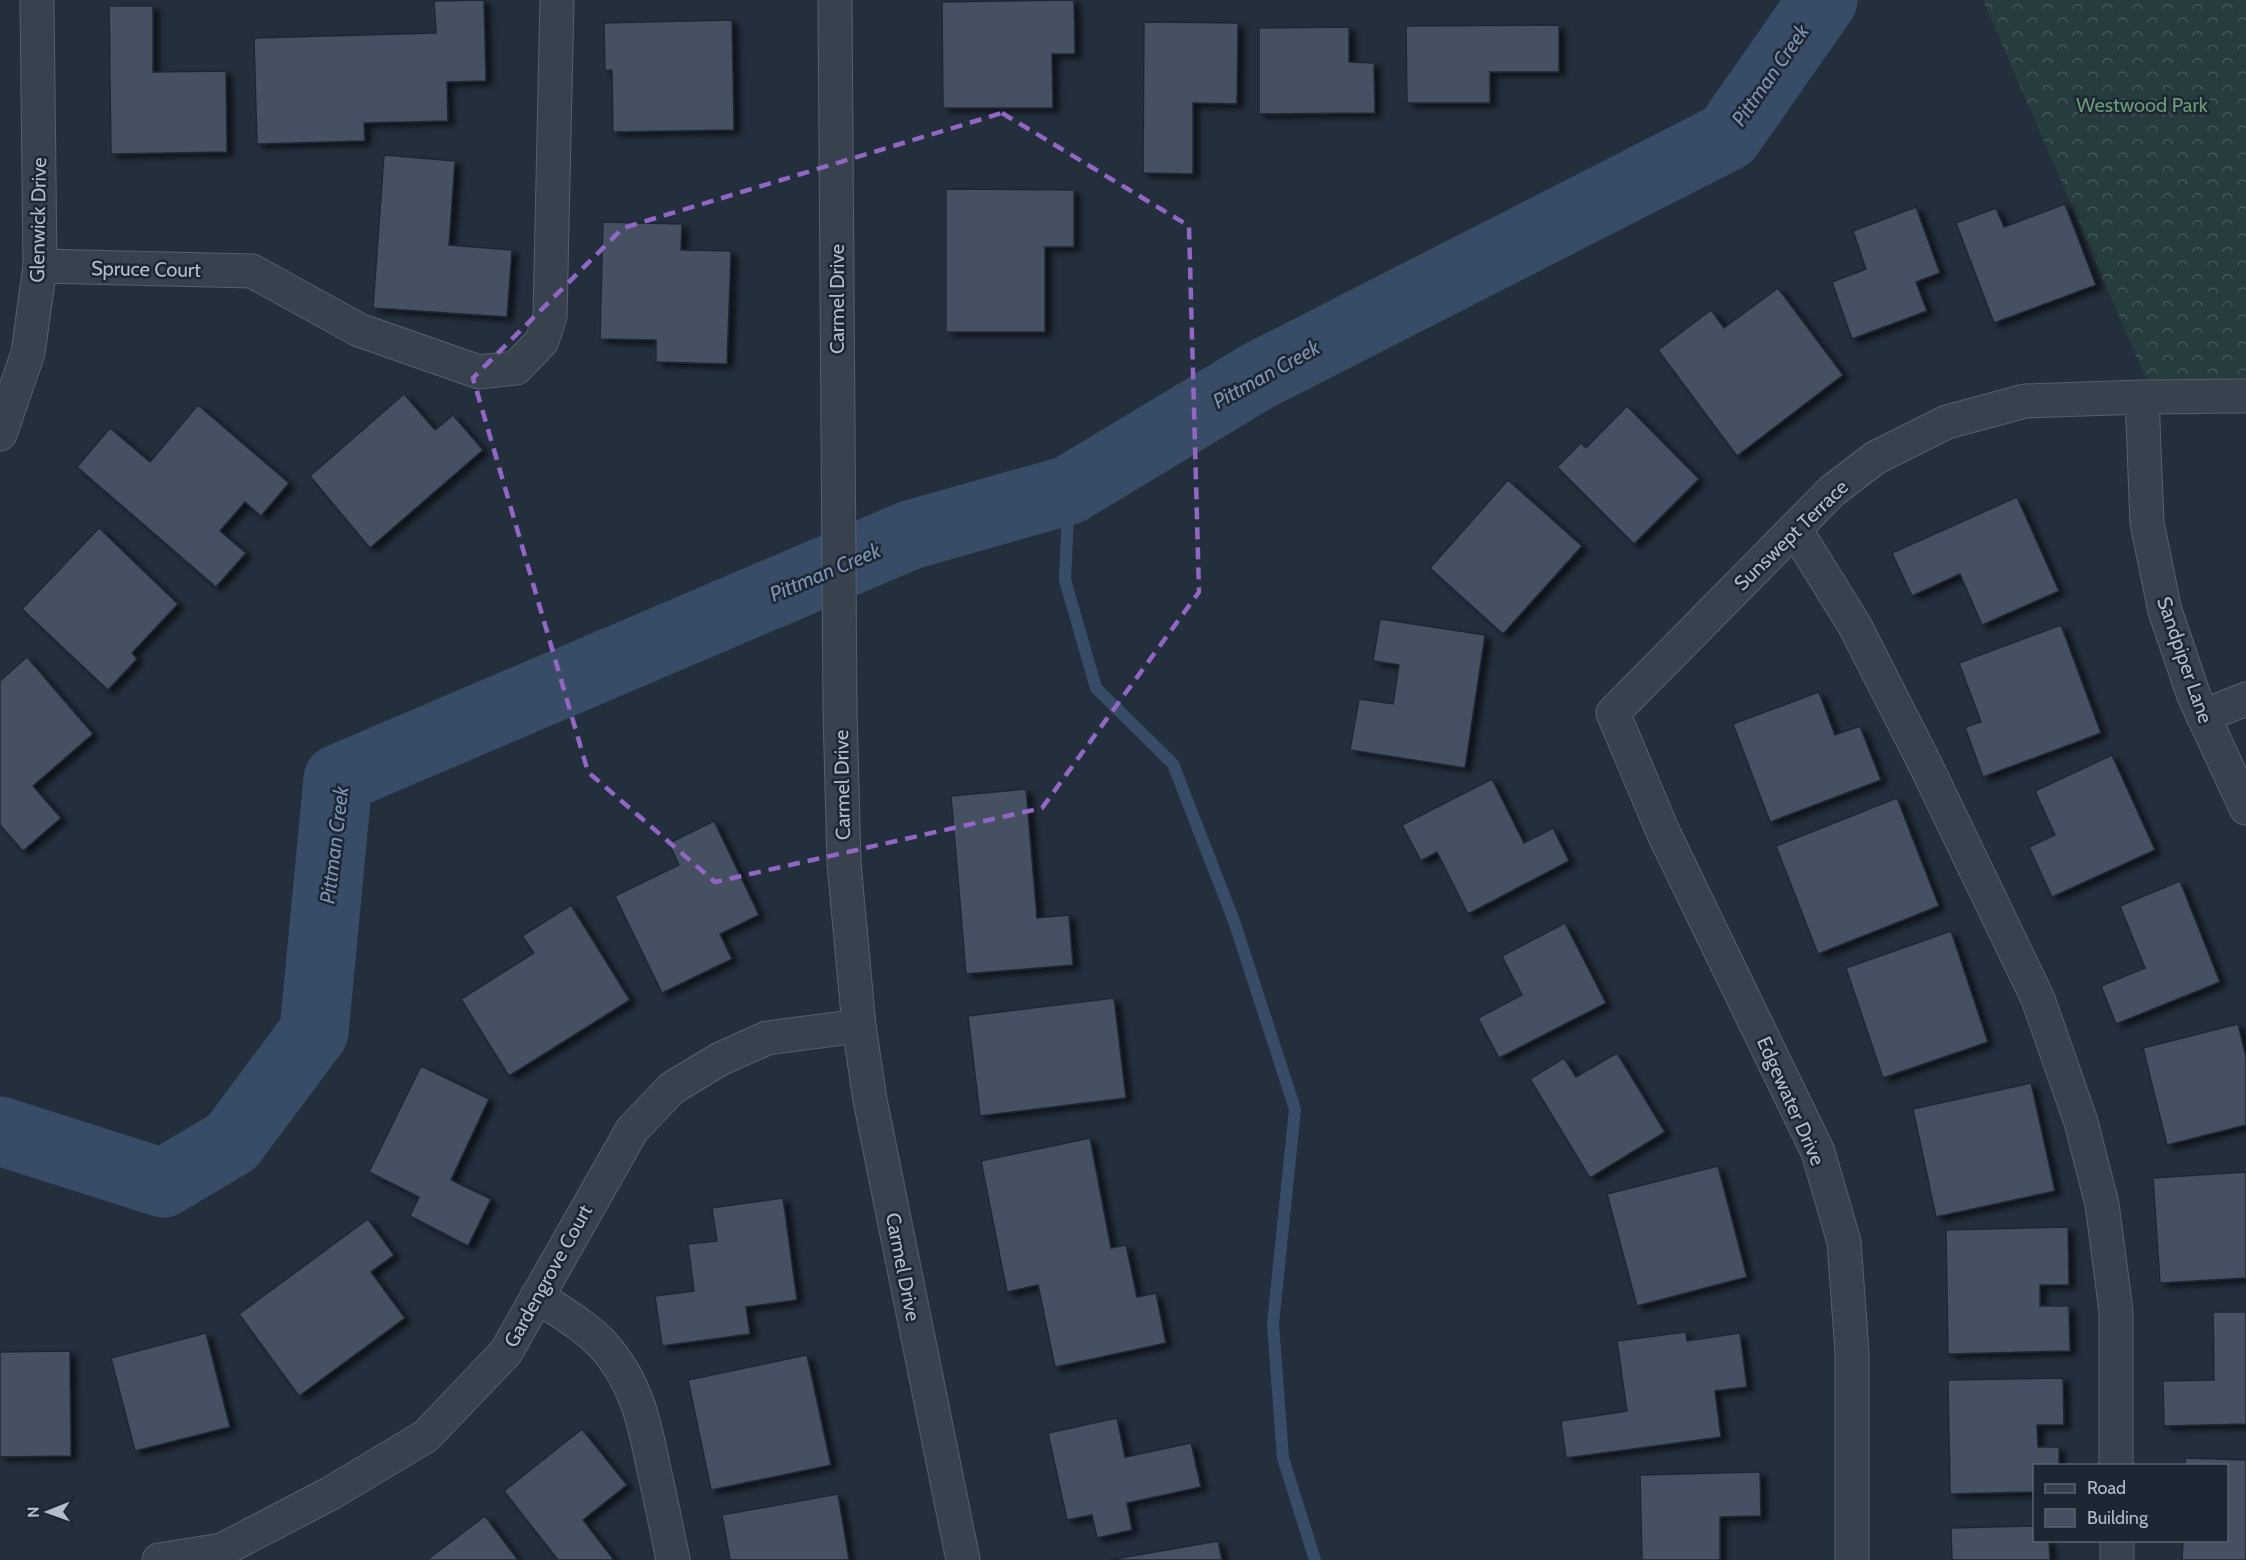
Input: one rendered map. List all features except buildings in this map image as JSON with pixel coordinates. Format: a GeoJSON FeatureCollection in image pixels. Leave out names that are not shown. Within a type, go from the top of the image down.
{"type":"FeatureCollection","features":[{"type":"Feature","properties":{"kind":"street","name":"Glenwick Drive"},"geometry":{"type":"LineString","coordinates":[[0,434],[28,353],[40,266],[37,0]]}},
{"type":"Feature","properties":{"kind":"street","name":"Spruce Court"},"geometry":{"type":"LineString","coordinates":[[40,266],[252,271],[359,330],[479,372],[516,368],[542,341],[550,316],[557,0]]}},
{"type":"Feature","properties":{"kind":"street","name":"Carmel Drive"},"geometry":{"type":"LineString","coordinates":[[835,0],[840,711],[844,863],[859,1026],[870,1100],[963,1560]]}},
{"type":"Feature","properties":{"kind":"street","name":"Sunswept Terrace"},"geometry":{"type":"LineString","coordinates":[[1625,740],[1613,713],[1832,491],[1875,458],[1947,422],[2025,401],[2246,396]]}},
{"type":"Feature","properties":{"kind":"street","name":"Sandpiper Lane"},"geometry":{"type":"LineString","coordinates":[[2142,397],[2147,523],[2164,611],[2194,696],[2246,808]]}},
{"type":"Feature","properties":{"kind":"street"},"geometry":{"type":"LineString","coordinates":[[1795,529],[1855,626],[1926,766],[2038,999],[2081,1122],[2102,1204],[2116,1311],[2116,1464]]}},
{"type":"Feature","properties":{"kind":"street"},"geometry":{"type":"LineString","coordinates":[[2203,716],[2246,699]]}},
{"type":"Feature","properties":{"kind":"street","name":"Edgewater Drive"},"geometry":{"type":"LineString","coordinates":[[1625,740],[1664,834],[1818,1152],[1844,1242],[1852,1352],[1852,1560]]}},
{"type":"Feature","properties":{"kind":"street","name":"Gardengrove Court"},"geometry":{"type":"LineString","coordinates":[[159,1560],[224,1555],[426,1436],[506,1352],[632,1130],[672,1088],[720,1059],[767,1038],[859,1026]]}},
{"type":"Feature","properties":{"kind":"street"},"geometry":{"type":"LineString","coordinates":[[537,1296],[603,1345],[633,1389],[643,1415],[673,1560]]}},
{"type":"Feature","properties":{"kind":"street"},"geometry":{"type":"LineString","coordinates":[[2117,1542],[2117,1560]]}},
{"type":"Feature","properties":{"kind":"highlighted area"},"geometry":{"type":"Polygon","coordinates":[[[1002,113],[1189,226],[1199,592],[1042,808],[715,882],[588,772],[473,378],[623,228],[1002,113]]]}},
{"type":"Feature","properties":{"kind":"green space","name":"Westwood Park"},"geometry":{"type":"Polygon","coordinates":[[[1983,0],[2246,0],[2246,395],[2154,397],[1983,0]]]}},
{"type":"Feature","properties":{"kind":"waterway","name":"Pittman Creek"},"geometry":{"type":"LineString","coordinates":[[0,1131],[163,1183],[232,1142],[314,1032],[338,779],[910,535],[1069,490],[1258,376],[1728,136],[1823,0]]}},
{"type":"Feature","properties":{"kind":"waterway"},"geometry":{"type":"LineString","coordinates":[[1069,490],[1065,580],[1096,688],[1173,764],[1234,921],[1295,1109],[1273,1324],[1283,1458],[1315,1560]]}}]}
